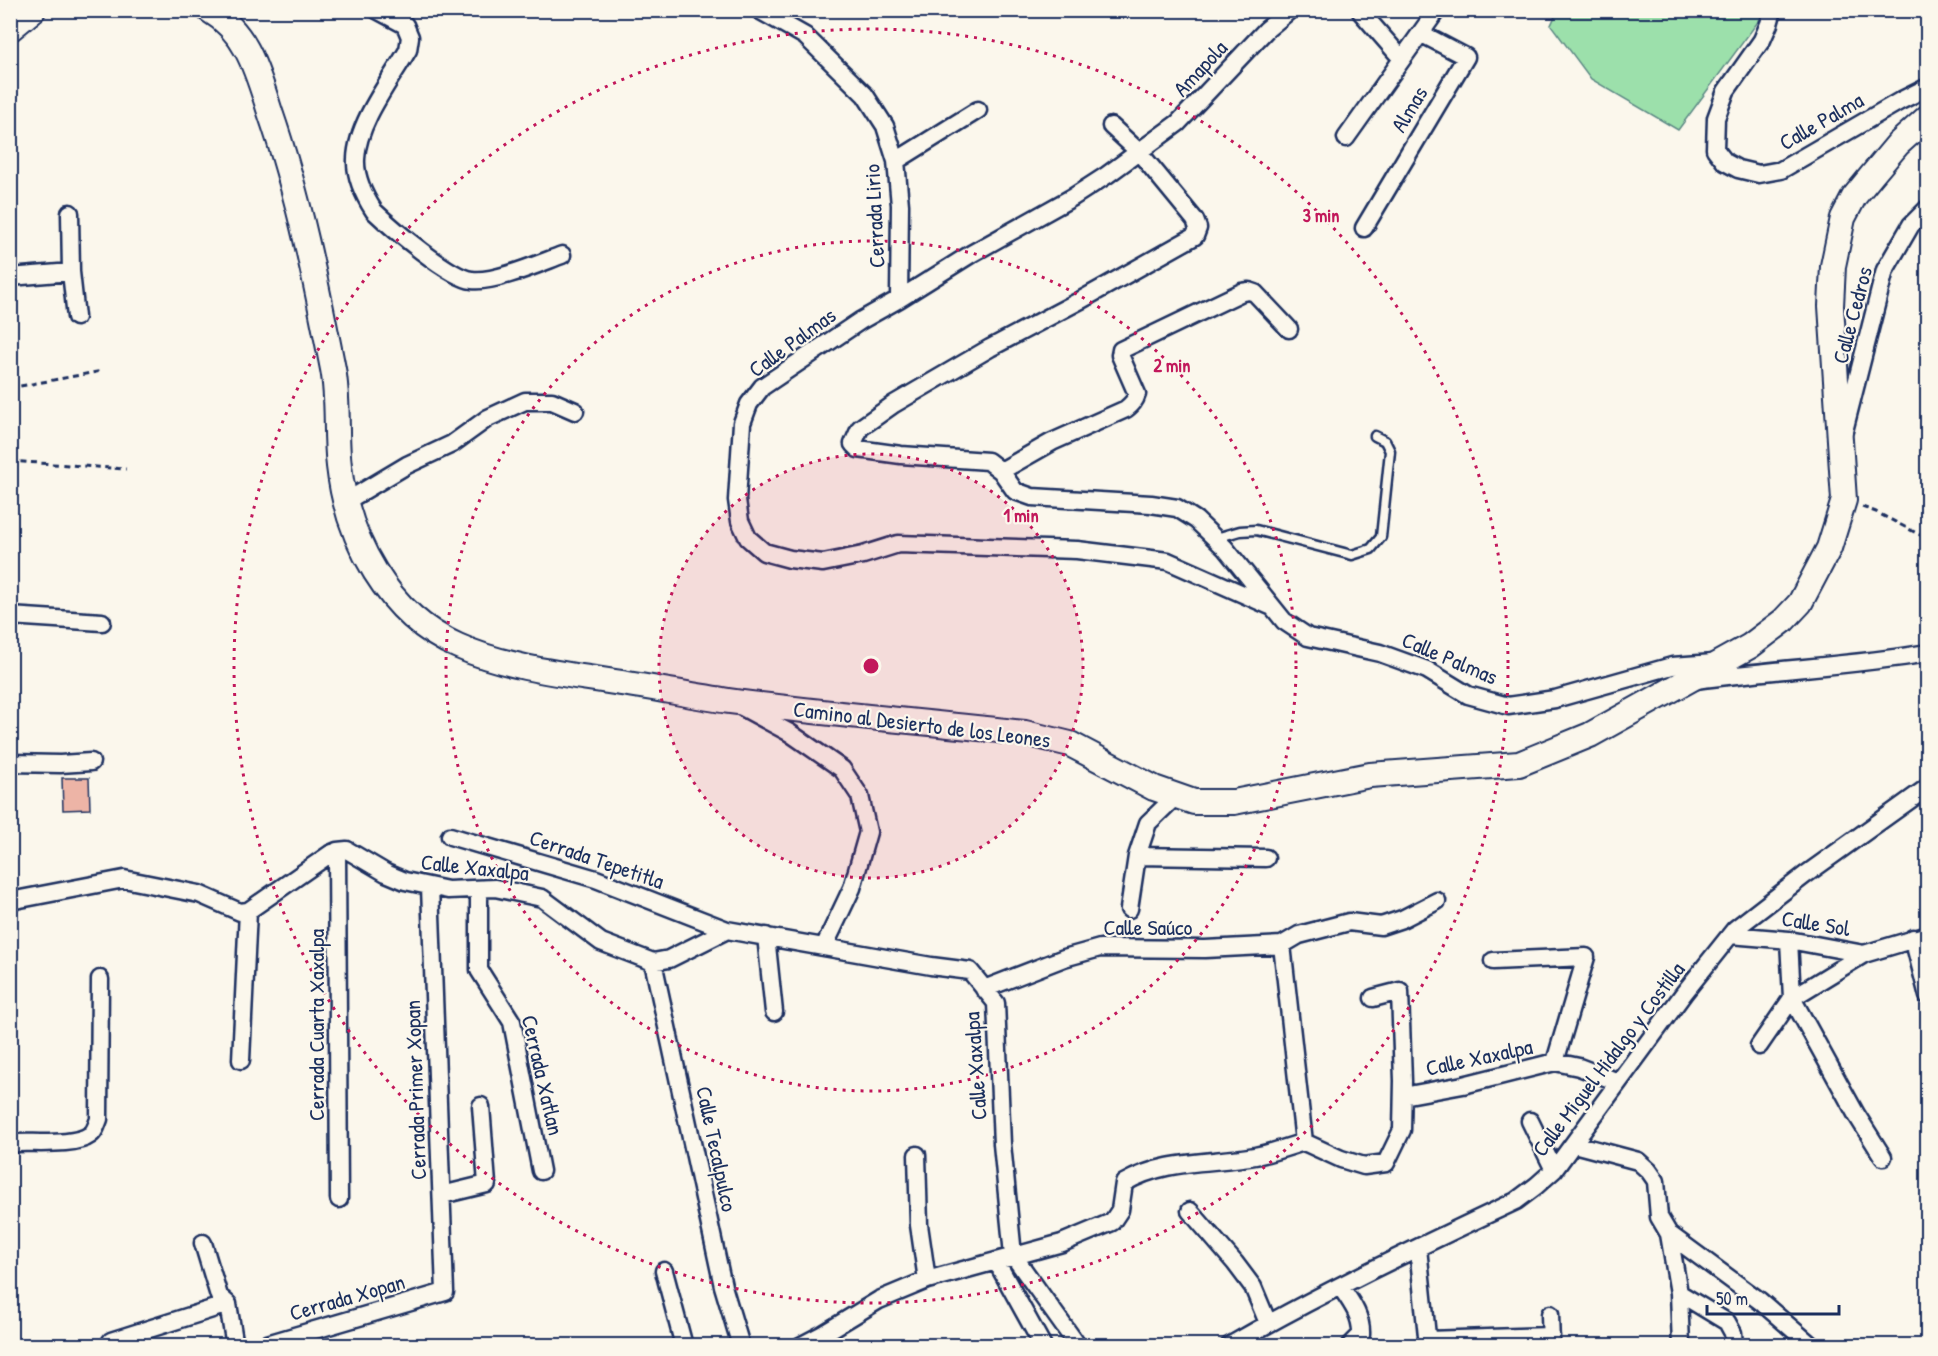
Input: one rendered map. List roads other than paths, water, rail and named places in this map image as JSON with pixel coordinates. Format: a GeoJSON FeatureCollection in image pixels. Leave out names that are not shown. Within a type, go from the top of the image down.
{"type":"FeatureCollection","features":[{"type":"Feature","properties":{"kind":"main road"},"geometry":{"type":"LineString","coordinates":[[10,29],[33,10]]}},
{"type":"Feature","properties":{"kind":"main road","name":"Camino al Desierto de los Leones"},"geometry":{"type":"LineString","coordinates":[[209,10],[236,31],[247,47],[282,146],[311,257],[334,379],[339,465],[345,502],[369,560],[380,580],[398,603],[430,631],[457,646],[535,669],[729,700],[1025,733],[1070,744],[1154,788],[1194,802],[1234,802],[1370,775],[1519,764],[1590,735],[1688,682],[1750,646],[1783,621],[1800,603],[1829,548],[1844,500],[1831,306],[1833,266],[1843,218],[1854,197],[1898,144],[1928,117]]}},
{"type":"Feature","properties":{"kind":"street"},"geometry":{"type":"LineString","coordinates":[[377,10],[405,25],[410,37],[408,50],[364,124],[356,159],[358,174],[374,211],[443,267],[459,277],[473,281],[508,273],[562,255]]}},
{"type":"Feature","properties":{"kind":"street","name":"Cerrada Lirio"},"geometry":{"type":"LineString","coordinates":[[759,10],[805,36],[865,95],[885,126],[896,161],[900,205],[899,299]]}},
{"type":"Feature","properties":{"kind":"street","name":"Amapola"},"geometry":{"type":"LineString","coordinates":[[1139,152],[1179,123],[1266,30],[1290,10]]}},
{"type":"Feature","properties":{"kind":"street"},"geometry":{"type":"LineString","coordinates":[[1346,138],[1437,10]]}},
{"type":"Feature","properties":{"kind":"street","name":"Calle Palma"},"geometry":{"type":"LineString","coordinates":[[1773,10],[1762,40],[1726,91],[1716,118],[1715,149],[1725,162],[1738,169],[1759,174],[1781,170],[1928,87]]}},
{"type":"Feature","properties":{"kind":"street"},"geometry":{"type":"LineString","coordinates":[[1361,12],[1402,60]]}},
{"type":"Feature","properties":{"kind":"street","name":"Almas"},"geometry":{"type":"LineString","coordinates":[[1364,228],[1466,57],[1422,34]]}},
{"type":"Feature","properties":{"kind":"street"},"geometry":{"type":"LineString","coordinates":[[896,161],[978,110]]}},
{"type":"Feature","properties":{"kind":"street","name":"Calle Palmas"},"geometry":{"type":"LineString","coordinates":[[1111,126],[1139,152],[1195,220],[1198,228],[1195,236],[990,348],[894,404],[860,428],[853,444],[858,449],[867,452],[988,461],[1002,471],[1015,491],[1032,497],[1151,504],[1177,508],[1196,520],[1215,538],[1284,621],[1308,637],[1380,653],[1427,670],[1468,695],[1508,706],[1555,699],[1672,666],[1724,662]]}},
{"type":"Feature","properties":{"kind":"street","name":"Calle Palmas"},"geometry":{"type":"LineString","coordinates":[[1139,152],[1073,197],[970,254],[860,321],[762,387],[749,405],[742,423],[737,500],[740,521],[748,538],[764,552],[790,559],[823,563],[863,555],[898,544],[1089,552],[1168,561],[1274,608]]}},
{"type":"Feature","properties":{"kind":"street","name":"Calle Cedros"},"geometry":{"type":"LineString","coordinates":[[1841,443],[1885,270],[1911,225],[1928,208]]}},
{"type":"Feature","properties":{"kind":"street"},"geometry":{"type":"LineString","coordinates":[[70,213],[71,272],[76,317]]}},
{"type":"Feature","properties":{"kind":"street"},"geometry":{"type":"LineString","coordinates":[[10,277],[71,272]]}},
{"type":"Feature","properties":{"kind":"street"},"geometry":{"type":"LineString","coordinates":[[1002,471],[1052,442],[1126,409],[1132,404],[1137,394],[1120,355],[1121,350],[1155,332],[1242,292],[1249,291],[1255,293],[1289,329]]}},
{"type":"Feature","properties":{"kind":"street"},"geometry":{"type":"LineString","coordinates":[[345,502],[407,465],[452,444],[488,418],[525,401],[552,401],[575,411]]}},
{"type":"Feature","properties":{"kind":"street"},"geometry":{"type":"LineString","coordinates":[[10,616],[102,622]]}},
{"type":"Feature","properties":{"kind":"street"},"geometry":{"type":"LineString","coordinates":[[1688,682],[1768,671],[1887,660],[1928,653]]}},
{"type":"Feature","properties":{"kind":"street"},"geometry":{"type":"LineString","coordinates":[[729,700],[790,733],[842,769],[860,796],[868,832],[852,888],[824,947]]}},
{"type":"Feature","properties":{"kind":"street"},"geometry":{"type":"LineString","coordinates":[[10,763],[91,762]]}},
{"type":"Feature","properties":{"kind":"street","name":"Calle Miguel Hidalgo y Costilla"},"geometry":{"type":"LineString","coordinates":[[1229,1346],[1340,1286],[1516,1201],[1554,1170],[1735,929],[1805,875],[1928,787]]}},
{"type":"Feature","properties":{"kind":"street"},"geometry":{"type":"LineString","coordinates":[[1129,909],[1137,856],[1148,823],[1176,796]]}},
{"type":"Feature","properties":{"kind":"street","name":"Cerrada Tepetitla"},"geometry":{"type":"LineString","coordinates":[[450,836],[596,879],[727,930]]}},
{"type":"Feature","properties":{"kind":"street"},"geometry":{"type":"LineString","coordinates":[[10,901],[124,879],[199,894],[226,908],[240,912],[248,911],[337,850]]}},
{"type":"Feature","properties":{"kind":"street","name":"Calle Xaxalpa"},"geometry":{"type":"LineString","coordinates":[[337,850],[347,850],[386,873],[405,881],[430,887],[448,890],[495,888],[542,897],[601,942],[653,962]]}},
{"type":"Feature","properties":{"kind":"street","name":"Cerrada Cuarta Xaxalpa"},"geometry":{"type":"LineString","coordinates":[[337,850],[339,1199]]}},
{"type":"Feature","properties":{"kind":"street"},"geometry":{"type":"LineString","coordinates":[[1137,856],[1266,858]]}},
{"type":"Feature","properties":{"kind":"street","name":"Cerrada Primer Xopan"},"geometry":{"type":"LineString","coordinates":[[430,887],[445,1292]]}},
{"type":"Feature","properties":{"kind":"street","name":"Cerrada Xatlan"},"geometry":{"type":"LineString","coordinates":[[479,889],[479,970],[512,1022],[541,1171]]}},
{"type":"Feature","properties":{"kind":"street"},"geometry":{"type":"LineString","coordinates":[[800,1346],[879,1300],[927,1280],[1062,1243],[1112,1222],[1120,1210],[1124,1183],[1137,1175],[1180,1163],[1255,1156],[1304,1142],[1282,945],[1299,935],[1349,922],[1381,926],[1402,920],[1437,901]]}},
{"type":"Feature","properties":{"kind":"street"},"geometry":{"type":"LineString","coordinates":[[241,1060],[248,911]]}},
{"type":"Feature","properties":{"kind":"street"},"geometry":{"type":"LineString","coordinates":[[653,962],[669,959],[727,930]]}},
{"type":"Feature","properties":{"kind":"street","name":"Calle Xaxalpa"},"geometry":{"type":"LineString","coordinates":[[727,930],[970,971],[996,1003],[1002,1144],[1013,1255],[1078,1346]]}},
{"type":"Feature","properties":{"kind":"street","name":"Calle Sol"},"geometry":{"type":"LineString","coordinates":[[1730,935],[1789,940],[1864,954],[1920,936]]}},
{"type":"Feature","properties":{"kind":"street"},"geometry":{"type":"LineString","coordinates":[[766,936],[774,1012]]}},
{"type":"Feature","properties":{"kind":"street"},"geometry":{"type":"LineString","coordinates":[[1920,936],[1928,996]]}},
{"type":"Feature","properties":{"kind":"street"},"geometry":{"type":"LineString","coordinates":[[1789,940],[1792,998],[1856,1114],[1883,1156]]}},
{"type":"Feature","properties":{"kind":"street","name":"Calle Saúco"},"geometry":{"type":"LineString","coordinates":[[984,989],[1064,958],[1100,948],[1205,950],[1282,945]]}},
{"type":"Feature","properties":{"kind":"street"},"geometry":{"type":"LineString","coordinates":[[1760,1046],[1792,998],[1864,954]]}},
{"type":"Feature","properties":{"kind":"street"},"geometry":{"type":"LineString","coordinates":[[1493,961],[1586,957],[1555,1062]]}},
{"type":"Feature","properties":{"kind":"street","name":"Calle Tecalpulco"},"geometry":{"type":"LineString","coordinates":[[653,962],[723,1286],[741,1346]]}},
{"type":"Feature","properties":{"kind":"street"},"geometry":{"type":"LineString","coordinates":[[10,1145],[73,1142],[91,1135],[95,1129],[99,1119],[100,979]]}},
{"type":"Feature","properties":{"kind":"street"},"geometry":{"type":"LineString","coordinates":[[1373,998],[1400,991],[1403,1096]]}},
{"type":"Feature","properties":{"kind":"street","name":"Calle Xaxalpa"},"geometry":{"type":"LineString","coordinates":[[1304,1142],[1341,1159],[1364,1166],[1386,1163],[1402,1130],[1403,1096],[1463,1085],[1555,1062],[1578,1067],[1618,1082]]}},
{"type":"Feature","properties":{"kind":"street"},"geometry":{"type":"LineString","coordinates":[[442,1195],[487,1184],[481,1106]]}},
{"type":"Feature","properties":{"kind":"street"},"geometry":{"type":"LineString","coordinates":[[1530,1121],[1554,1170]]}},
{"type":"Feature","properties":{"kind":"street"},"geometry":{"type":"LineString","coordinates":[[1574,1144],[1638,1161],[1656,1181],[1659,1217],[1669,1234],[1679,1293],[1682,1346]]}},
{"type":"Feature","properties":{"kind":"street"},"geometry":{"type":"LineString","coordinates":[[917,1155],[919,1226],[927,1280]]}},
{"type":"Feature","properties":{"kind":"street"},"geometry":{"type":"LineString","coordinates":[[1190,1211],[1253,1287],[1268,1323]]}},
{"type":"Feature","properties":{"kind":"street"},"geometry":{"type":"LineString","coordinates":[[1669,1234],[1760,1302],[1812,1346]]}},
{"type":"Feature","properties":{"kind":"street"},"geometry":{"type":"LineString","coordinates":[[203,1243],[219,1296],[228,1304],[235,1346]]}},
{"type":"Feature","properties":{"kind":"street"},"geometry":{"type":"LineString","coordinates":[[1418,1248],[1428,1343],[1551,1341],[1550,1314]]}},
{"type":"Feature","properties":{"kind":"street"},"geometry":{"type":"LineString","coordinates":[[996,1260],[1043,1346]]}},
{"type":"Feature","properties":{"kind":"street"},"geometry":{"type":"LineString","coordinates":[[664,1271],[684,1346]]}},
{"type":"Feature","properties":{"kind":"street"},"geometry":{"type":"LineString","coordinates":[[1340,1286],[1357,1310],[1362,1326],[1361,1335],[1350,1346]]}},
{"type":"Feature","properties":{"kind":"street","name":"Cerrada Xopan"},"geometry":{"type":"LineString","coordinates":[[260,1346],[308,1339],[445,1292]]}},
{"type":"Feature","properties":{"kind":"street"},"geometry":{"type":"LineString","coordinates":[[1679,1293],[1727,1322],[1733,1334],[1734,1346]]}},
{"type":"Feature","properties":{"kind":"street"},"geometry":{"type":"LineString","coordinates":[[111,1341],[228,1304]]}},
{"type":"Feature","properties":{"kind":"lane"},"geometry":{"type":"LineString","coordinates":[[1215,538],[1240,531],[1256,530],[1352,555],[1371,549],[1381,537],[1390,451],[1384,441],[1375,436]]}}]}
